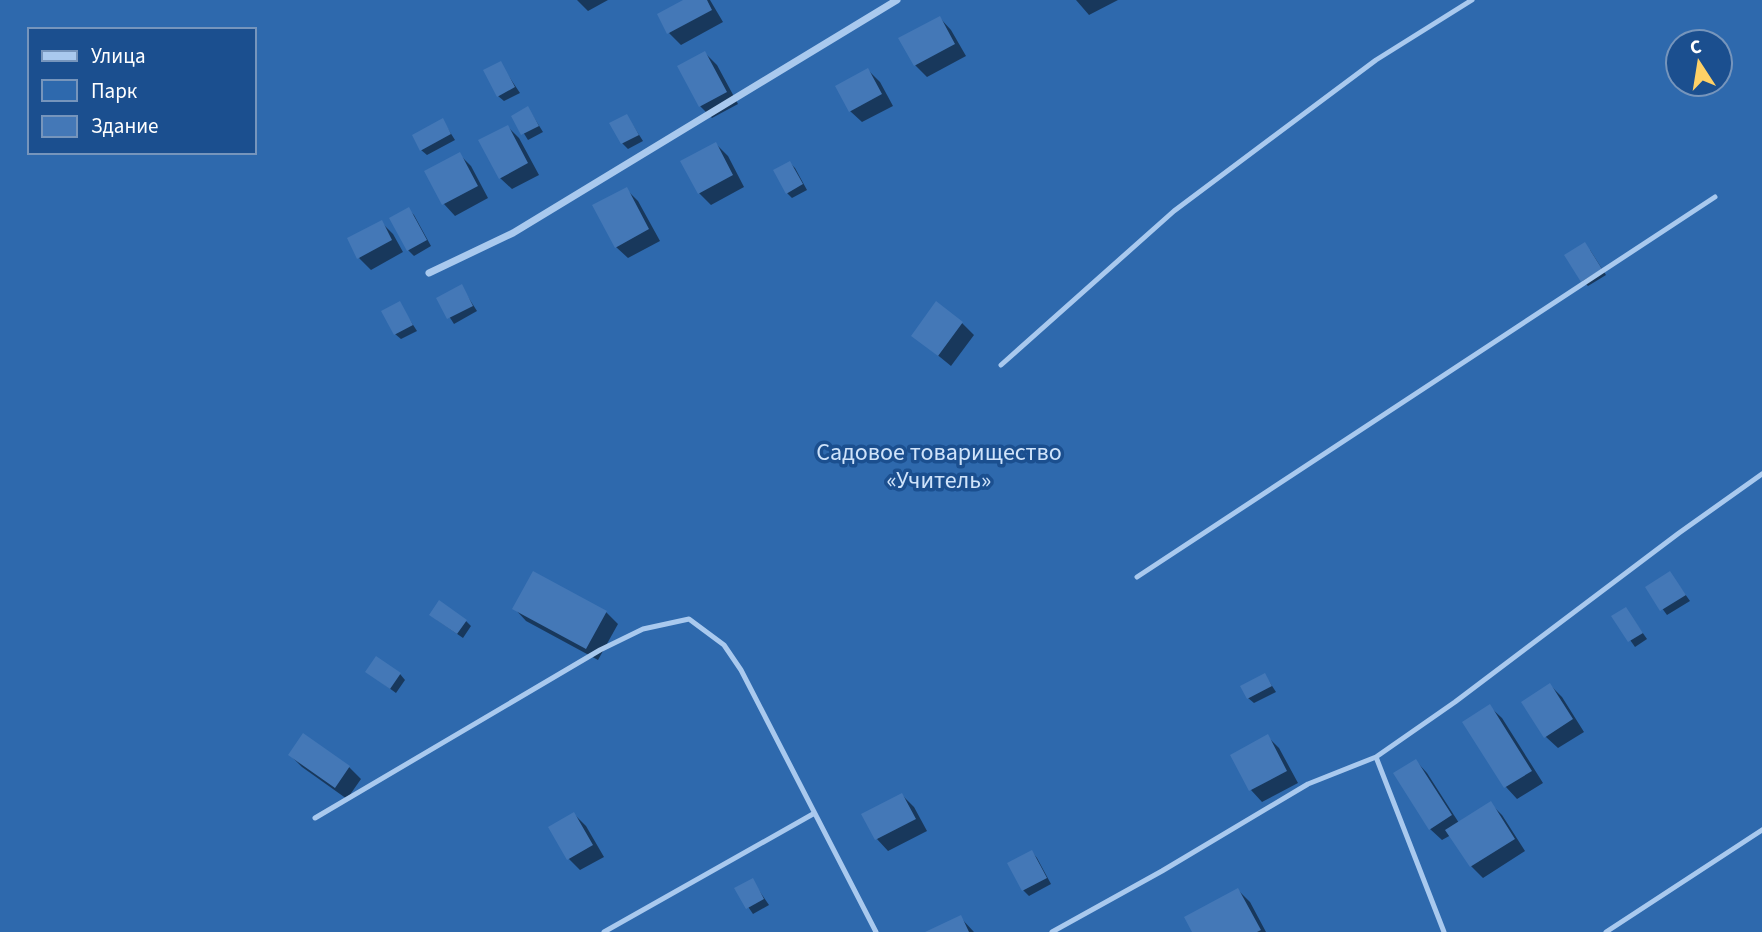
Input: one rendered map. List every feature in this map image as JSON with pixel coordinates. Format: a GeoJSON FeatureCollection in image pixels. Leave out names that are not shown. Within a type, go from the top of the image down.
{"type":"FeatureCollection","features":[{"type":"Feature","properties":{"kind":"street"},"geometry":{"type":"LineString","coordinates":[[429,272],[513,233],[897,0]]}},
{"type":"Feature","properties":{"kind":"lane"},"geometry":{"type":"LineString","coordinates":[[1001,365],[1174,211],[1377,60],[1472,0]]}},
{"type":"Feature","properties":{"kind":"lane"},"geometry":{"type":"LineString","coordinates":[[1137,577],[1715,197]]}},
{"type":"Feature","properties":{"kind":"lane"},"geometry":{"type":"LineString","coordinates":[[1052,932],[1308,785],[1376,757],[1455,702],[1679,533],[1762,474]]}},
{"type":"Feature","properties":{"kind":"lane"},"geometry":{"type":"LineString","coordinates":[[315,818],[600,650],[643,629],[689,619],[724,645],[741,670],[876,932]]}},
{"type":"Feature","properties":{"kind":"lane"},"geometry":{"type":"LineString","coordinates":[[1376,757],[1444,932]]}},
{"type":"Feature","properties":{"kind":"lane"},"geometry":{"type":"LineString","coordinates":[[604,932],[813,814]]}},
{"type":"Feature","properties":{"kind":"lane"},"geometry":{"type":"LineString","coordinates":[[1606,932],[1762,830]]}},
{"type":"Feature","properties":{"kind":"green space","name":"Садовое товарищество «Учитель»"},"geometry":{"type":"Polygon","coordinates":[[[0,0],[1762,0],[1762,932],[0,932],[0,0]]]}},
{"type":"Feature","properties":{"kind":"building"},"geometry":{"type":"Polygon","coordinates":[[[683,0],[707,0],[712,10],[667,34],[657,14],[683,0]]]}},
{"type":"Feature","properties":{"kind":"building"},"geometry":{"type":"Polygon","coordinates":[[[940,16],[955,44],[914,66],[898,38],[940,16]]]}},
{"type":"Feature","properties":{"kind":"building"},"geometry":{"type":"Polygon","coordinates":[[[705,51],[727,92],[699,107],[677,66],[705,51]]]}},
{"type":"Feature","properties":{"kind":"building"},"geometry":{"type":"Polygon","coordinates":[[[501,61],[515,87],[497,97],[483,70],[501,61]]]}},
{"type":"Feature","properties":{"kind":"building"},"geometry":{"type":"Polygon","coordinates":[[[868,68],[882,94],[849,112],[835,86],[868,68]]]}},
{"type":"Feature","properties":{"kind":"building"},"geometry":{"type":"Polygon","coordinates":[[[528,106],[539,126],[521,135],[511,116],[528,106]]]}},
{"type":"Feature","properties":{"kind":"building"},"geometry":{"type":"Polygon","coordinates":[[[627,114],[639,135],[621,144],[609,123],[627,114]]]}},
{"type":"Feature","properties":{"kind":"building"},"geometry":{"type":"Polygon","coordinates":[[[443,118],[451,134],[420,151],[412,135],[443,118]]]}},
{"type":"Feature","properties":{"kind":"building"},"geometry":{"type":"Polygon","coordinates":[[[508,125],[528,163],[499,179],[478,140],[508,125]]]}},
{"type":"Feature","properties":{"kind":"building"},"geometry":{"type":"Polygon","coordinates":[[[716,142],[733,175],[698,194],[680,161],[716,142]]]}},
{"type":"Feature","properties":{"kind":"building"},"geometry":{"type":"Polygon","coordinates":[[[460,152],[478,186],[442,205],[424,171],[460,152]]]}},
{"type":"Feature","properties":{"kind":"building"},"geometry":{"type":"Polygon","coordinates":[[[790,161],[803,184],[786,194],[773,170],[790,161]]]}},
{"type":"Feature","properties":{"kind":"building"},"geometry":{"type":"Polygon","coordinates":[[[627,187],[649,229],[615,248],[592,205],[627,187]]]}},
{"type":"Feature","properties":{"kind":"building"},"geometry":{"type":"Polygon","coordinates":[[[409,207],[427,240],[407,251],[389,218],[409,207]]]}},
{"type":"Feature","properties":{"kind":"building"},"geometry":{"type":"Polygon","coordinates":[[[382,220],[392,240],[357,259],[347,238],[382,220]]]}},
{"type":"Feature","properties":{"kind":"building"},"geometry":{"type":"Polygon","coordinates":[[[1585,242],[1602,269],[1581,282],[1564,255],[1585,242]]]}},
{"type":"Feature","properties":{"kind":"building"},"geometry":{"type":"Polygon","coordinates":[[[462,284],[473,306],[447,319],[436,298],[462,284]]]}},
{"type":"Feature","properties":{"kind":"building"},"geometry":{"type":"Polygon","coordinates":[[[400,301],[413,325],[394,335],[381,311],[400,301]]]}},
{"type":"Feature","properties":{"kind":"building"},"geometry":{"type":"Polygon","coordinates":[[[936,301],[963,322],[938,356],[911,336],[936,301]]]}},
{"type":"Feature","properties":{"kind":"building"},"geometry":{"type":"Polygon","coordinates":[[[533,571],[607,611],[586,649],[512,609],[533,571]]]}},
{"type":"Feature","properties":{"kind":"building"},"geometry":{"type":"Polygon","coordinates":[[[1670,571],[1686,595],[1660,611],[1645,587],[1670,571]]]}},
{"type":"Feature","properties":{"kind":"building"},"geometry":{"type":"Polygon","coordinates":[[[439,600],[467,620],[457,634],[429,615],[439,600]]]}},
{"type":"Feature","properties":{"kind":"building"},"geometry":{"type":"Polygon","coordinates":[[[1626,607],[1643,633],[1628,642],[1611,616],[1626,607]]]}},
{"type":"Feature","properties":{"kind":"building"},"geometry":{"type":"Polygon","coordinates":[[[376,656],[401,673],[390,689],[365,672],[376,656]]]}},
{"type":"Feature","properties":{"kind":"building"},"geometry":{"type":"Polygon","coordinates":[[[1265,673],[1272,686],[1247,699],[1240,686],[1265,673]]]}},
{"type":"Feature","properties":{"kind":"building"},"geometry":{"type":"Polygon","coordinates":[[[1550,683],[1573,719],[1544,738],[1521,702],[1550,683]]]}},
{"type":"Feature","properties":{"kind":"building"},"geometry":{"type":"Polygon","coordinates":[[[1490,704],[1532,771],[1504,788],[1462,722],[1490,704]]]}},
{"type":"Feature","properties":{"kind":"building"},"geometry":{"type":"Polygon","coordinates":[[[303,733],[350,766],[335,788],[288,755],[303,733]]]}},
{"type":"Feature","properties":{"kind":"building"},"geometry":{"type":"Polygon","coordinates":[[[1268,734],[1287,771],[1249,791],[1230,755],[1268,734]]]}},
{"type":"Feature","properties":{"kind":"building"},"geometry":{"type":"Polygon","coordinates":[[[1416,759],[1452,815],[1429,830],[1393,773],[1416,759]]]}},
{"type":"Feature","properties":{"kind":"building"},"geometry":{"type":"Polygon","coordinates":[[[902,793],[916,819],[875,840],[861,814],[902,793]]]}},
{"type":"Feature","properties":{"kind":"building"},"geometry":{"type":"Polygon","coordinates":[[[1491,801],[1515,839],[1470,867],[1445,830],[1491,801]]]}},
{"type":"Feature","properties":{"kind":"building"},"geometry":{"type":"Polygon","coordinates":[[[574,812],[593,845],[567,860],[548,827],[574,812]]]}},
{"type":"Feature","properties":{"kind":"building"},"geometry":{"type":"Polygon","coordinates":[[[1032,850],[1047,878],[1022,891],[1007,863],[1032,850]]]}},
{"type":"Feature","properties":{"kind":"building"},"geometry":{"type":"Polygon","coordinates":[[[753,878],[764,899],[746,909],[734,888],[753,878]]]}},
{"type":"Feature","properties":{"kind":"building"},"geometry":{"type":"Polygon","coordinates":[[[1238,888],[1261,930],[1192,932],[1184,917],[1238,888]]]}},
{"type":"Feature","properties":{"kind":"building"},"geometry":{"type":"Polygon","coordinates":[[[961,915],[969,932],[925,932],[961,915]]]}}]}
